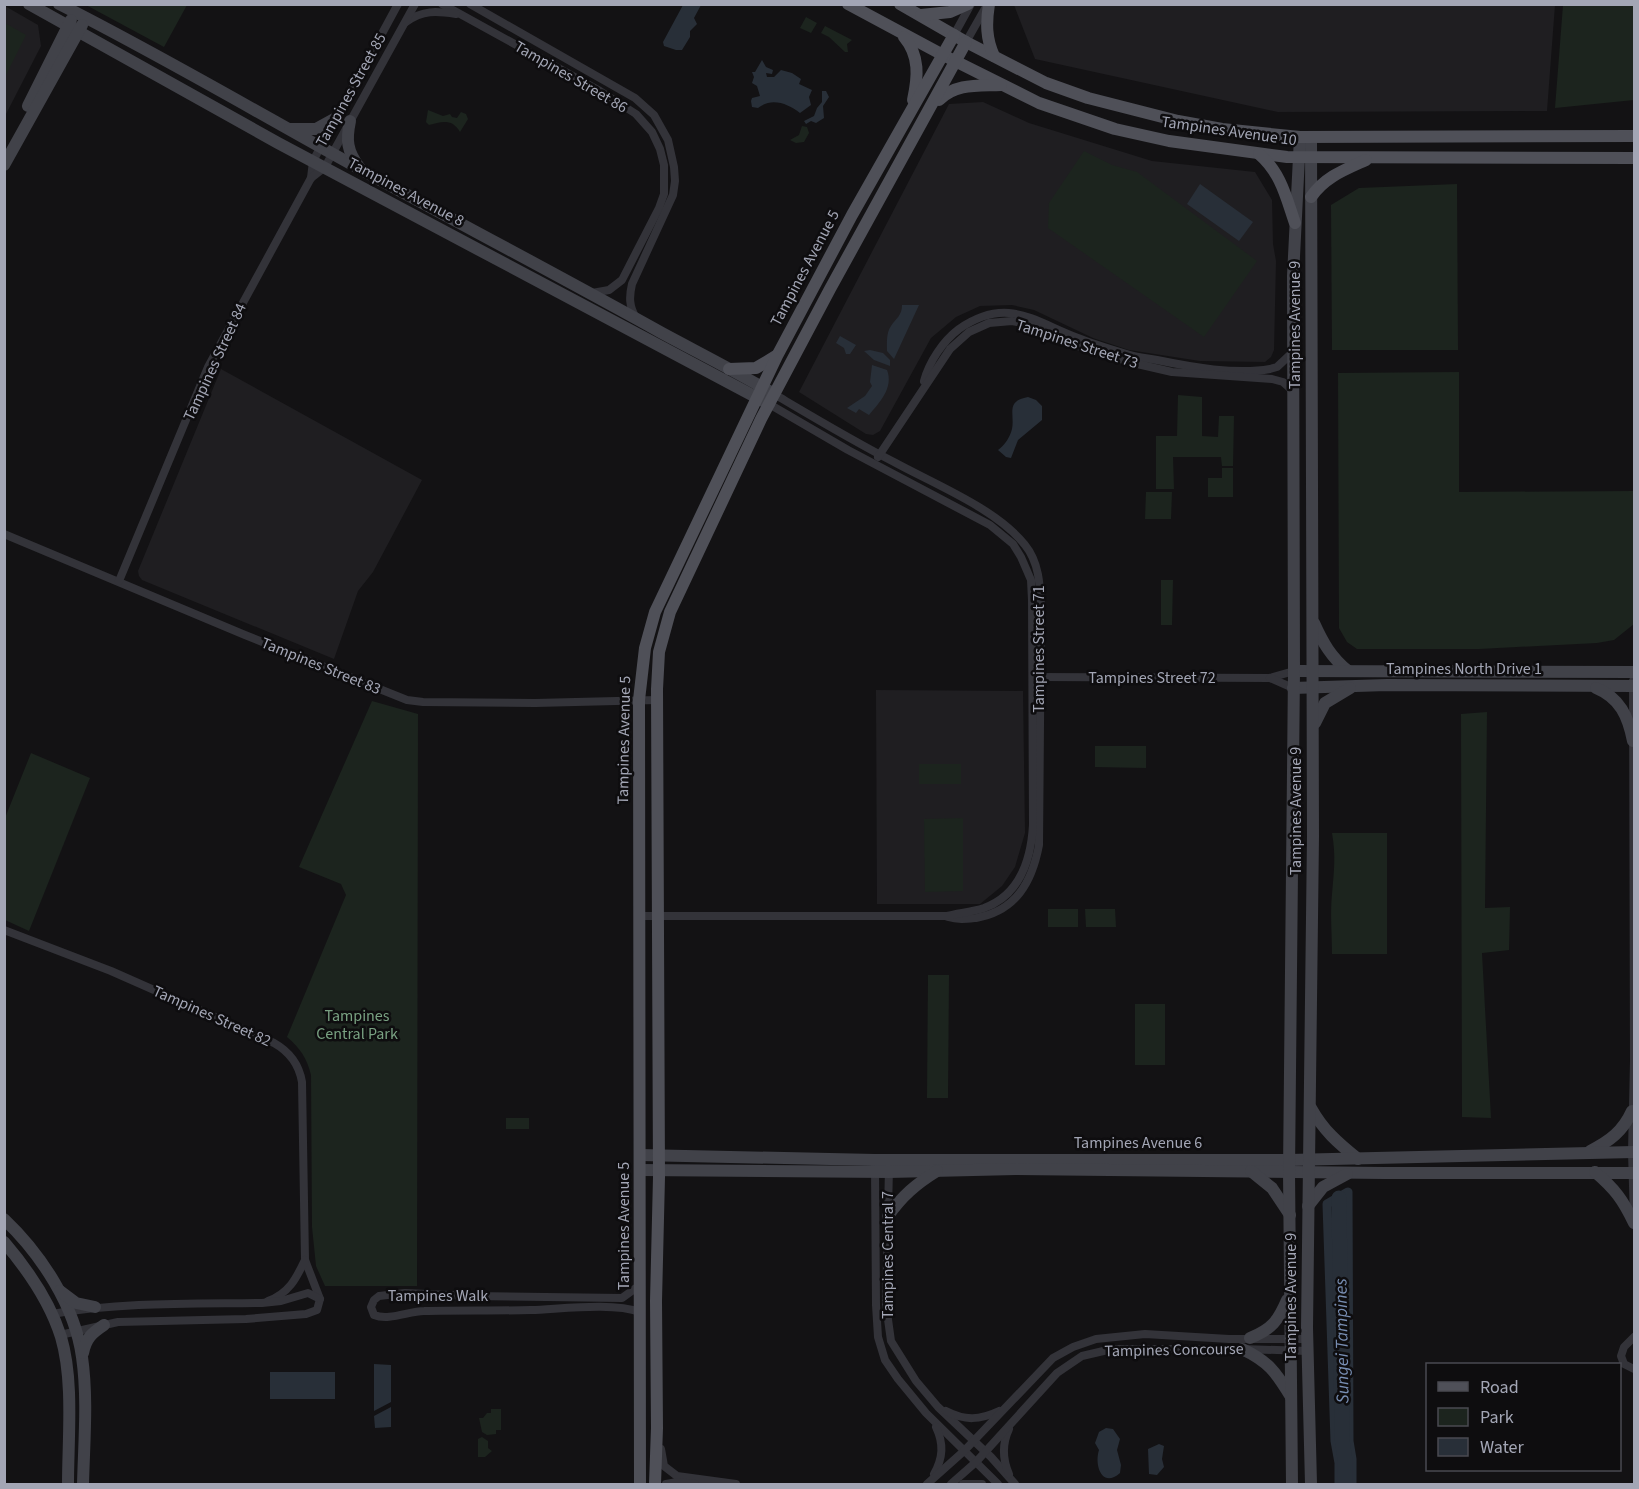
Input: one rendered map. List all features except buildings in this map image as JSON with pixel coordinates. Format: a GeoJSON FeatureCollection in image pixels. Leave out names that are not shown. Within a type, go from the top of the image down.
{"type":"FeatureCollection","features":[{"type":"Feature","properties":{"kind":"main road","name":"Tampines Avenue 10"},"geometry":{"type":"LineString","coordinates":[[848,4],[900,33],[1039,103],[1115,129],[1169,141],[1259,154],[1305,157],[1635,158]]}},
{"type":"Feature","properties":{"kind":"main road","name":"Tampines Avenue 10"},"geometry":{"type":"LineString","coordinates":[[900,4],[966,42],[1046,83],[1088,98],[1178,121],[1222,129],[1306,137],[1635,136]]}},
{"type":"Feature","properties":{"kind":"main road"},"geometry":{"type":"LineString","coordinates":[[920,15],[950,12],[969,4]]}},
{"type":"Feature","properties":{"kind":"main road"},"geometry":{"type":"LineString","coordinates":[[988,4],[987,33],[994,56]]}},
{"type":"Feature","properties":{"kind":"main road"},"geometry":{"type":"LineString","coordinates":[[900,33],[910,45],[917,66],[912,110]]}},
{"type":"Feature","properties":{"kind":"main road","name":"Tampines Avenue 5"},"geometry":{"type":"LineString","coordinates":[[656,1485],[659,1170],[657,700],[659,652],[670,612],[766,396],[777,356],[852,215],[954,35]]}},
{"type":"Feature","properties":{"kind":"main road","name":"Tampines Avenue 5"},"geometry":{"type":"LineString","coordinates":[[640,1485],[639,700],[645,648],[655,612],[766,396],[830,289],[966,42]]}},
{"type":"Feature","properties":{"kind":"main road"},"geometry":{"type":"LineString","coordinates":[[933,105],[953,88],[1002,85]]}},
{"type":"Feature","properties":{"kind":"main road"},"geometry":{"type":"LineString","coordinates":[[1259,154],[1270,164],[1279,178],[1295,223]]}},
{"type":"Feature","properties":{"kind":"main road"},"geometry":{"type":"LineString","coordinates":[[1311,197],[1328,178],[1370,158]]}},
{"type":"Feature","properties":{"kind":"main road"},"geometry":{"type":"LineString","coordinates":[[729,369],[756,368],[777,356]]}},
{"type":"Feature","properties":{"kind":"main road"},"geometry":{"type":"LineString","coordinates":[[640,1312],[650,1309],[656,1301]]}},
{"type":"Feature","properties":{"kind":"street","name":"Tampines Avenue 8"},"geometry":{"type":"LineString","coordinates":[[29,4],[312,161],[766,396]]}},
{"type":"Feature","properties":{"kind":"street","name":"Tampines Avenue 8"},"geometry":{"type":"LineString","coordinates":[[59,4],[150,51],[286,129],[729,369],[766,396]]}},
{"type":"Feature","properties":{"kind":"street"},"geometry":{"type":"LineString","coordinates":[[387,24],[391,4]]}},
{"type":"Feature","properties":{"kind":"street","name":"Tampines Street 85"},"geometry":{"type":"LineString","coordinates":[[311,178],[312,161],[398,4]]}},
{"type":"Feature","properties":{"kind":"street","name":"Tampines Street 85"},"geometry":{"type":"LineString","coordinates":[[332,154],[415,4]]}},
{"type":"Feature","properties":{"kind":"street","name":"Tampines Street 86"},"geometry":{"type":"LineString","coordinates":[[442,4],[600,91],[636,114],[652,132],[664,165],[664,194],[637,261],[629,296],[630,308],[636,318]]}},
{"type":"Feature","properties":{"kind":"street","name":"Tampines Street 86"},"geometry":{"type":"LineString","coordinates":[[470,4],[635,98],[654,115],[668,140],[674,167],[673,195],[637,261],[622,280],[609,290],[592,294]]}},
{"type":"Feature","properties":{"kind":"street"},"geometry":{"type":"LineString","coordinates":[[954,35],[969,4]]}},
{"type":"Feature","properties":{"kind":"street"},"geometry":{"type":"LineString","coordinates":[[966,42],[988,4]]}},
{"type":"Feature","properties":{"kind":"street"},"geometry":{"type":"LineString","coordinates":[[403,25],[416,15],[428,11],[462,15]]}},
{"type":"Feature","properties":{"kind":"street"},"geometry":{"type":"LineString","coordinates":[[4,150],[80,16]]}},
{"type":"Feature","properties":{"kind":"street"},"geometry":{"type":"LineString","coordinates":[[4,165],[73,29]]}},
{"type":"Feature","properties":{"kind":"street"},"geometry":{"type":"LineString","coordinates":[[286,129],[316,129],[336,118]]}},
{"type":"Feature","properties":{"kind":"street"},"geometry":{"type":"LineString","coordinates":[[351,121],[347,146],[361,170]]}},
{"type":"Feature","properties":{"kind":"street","name":"Tampines Avenue 9"},"geometry":{"type":"LineString","coordinates":[[1291,1397],[1289,1166],[1294,671],[1293,352],[1295,223],[1306,137]]}},
{"type":"Feature","properties":{"kind":"street","name":"Tampines Street 84"},"geometry":{"type":"LineString","coordinates":[[119,582],[208,367],[311,178],[325,167],[332,154]]}},
{"type":"Feature","properties":{"kind":"street","name":"Tampines Avenue 9"},"geometry":{"type":"LineString","coordinates":[[1305,157],[1311,197],[1312,730],[1307,1345],[1311,1485]]}},
{"type":"Feature","properties":{"kind":"street","name":"Tampines Street 73"},"geometry":{"type":"LineString","coordinates":[[922,388],[933,360],[954,333],[975,319],[1000,313],[1030,317],[1077,338],[1134,356],[1209,368],[1270,369],[1277,367],[1293,352]]}},
{"type":"Feature","properties":{"kind":"street","name":"Tampines Street 73"},"geometry":{"type":"LineString","coordinates":[[877,459],[950,348],[978,327],[989,323],[1012,321],[1035,326],[1074,345],[1133,363],[1181,373],[1272,379],[1283,382],[1293,391]]}},
{"type":"Feature","properties":{"kind":"street","name":"Tampines Street 71"},"geometry":{"type":"LineString","coordinates":[[640,916],[947,916],[983,908],[1000,901],[1021,877],[1029,859],[1033,825],[1037,677],[1031,580],[1013,544],[990,525],[877,459],[848,450],[766,396]]}},
{"type":"Feature","properties":{"kind":"street","name":"Tampines Street 83"},"geometry":{"type":"LineString","coordinates":[[4,534],[254,639],[407,700],[524,703],[657,700]]}},
{"type":"Feature","properties":{"kind":"street"},"geometry":{"type":"LineString","coordinates":[[1311,616],[1324,645],[1336,661],[1348,671]]}},
{"type":"Feature","properties":{"kind":"street","name":"Tampines North Drive 1"},"geometry":{"type":"LineString","coordinates":[[1294,671],[1634,672]]}},
{"type":"Feature","properties":{"kind":"street","name":"Tampines Street 72"},"geometry":{"type":"LineString","coordinates":[[1037,677],[1270,678],[1294,671]]}},
{"type":"Feature","properties":{"kind":"street"},"geometry":{"type":"LineString","coordinates":[[1634,672],[1632,1111],[1634,1225]]}},
{"type":"Feature","properties":{"kind":"street","name":"Tampines Street 72"},"geometry":{"type":"LineString","coordinates":[[1270,678],[1293,688]]}},
{"type":"Feature","properties":{"kind":"street"},"geometry":{"type":"LineString","coordinates":[[1312,730],[1325,703],[1353,686]]}},
{"type":"Feature","properties":{"kind":"street"},"geometry":{"type":"LineString","coordinates":[[1592,686],[1606,692],[1620,705],[1627,717],[1633,741]]}},
{"type":"Feature","properties":{"kind":"street","name":"Tampines North Drive 1"},"geometry":{"type":"LineString","coordinates":[[1293,688],[1634,686]]}},
{"type":"Feature","properties":{"kind":"street","name":"Tampines Street 82"},"geometry":{"type":"LineString","coordinates":[[4,930],[111,971],[274,1043],[291,1055],[300,1072],[302,1082],[305,1260],[320,1299]]}},
{"type":"Feature","properties":{"kind":"street"},"geometry":{"type":"LineString","coordinates":[[1309,1104],[1320,1124],[1335,1141],[1358,1159]]}},
{"type":"Feature","properties":{"kind":"street"},"geometry":{"type":"LineString","coordinates":[[1587,1153],[1604,1144],[1619,1132],[1632,1111]]}},
{"type":"Feature","properties":{"kind":"street","name":"Tampines Avenue 6"},"geometry":{"type":"LineString","coordinates":[[640,1170],[875,1166],[1309,1166],[1358,1159],[1634,1152]]}},
{"type":"Feature","properties":{"kind":"street","name":"Tampines Avenue 6"},"geometry":{"type":"LineString","coordinates":[[640,1155],[875,1166]]}},
{"type":"Feature","properties":{"kind":"street","name":"Tampines Central 7"},"geometry":{"type":"LineString","coordinates":[[875,1166],[874,1264],[878,1337],[885,1360],[929,1416],[998,1485]]}},
{"type":"Feature","properties":{"kind":"street","name":"Tampines Avenue 6"},"geometry":{"type":"LineString","coordinates":[[889,1166],[938,1171],[1039,1169],[1251,1171],[1289,1166]]}},
{"type":"Feature","properties":{"kind":"street","name":"Tampines Central 7"},"geometry":{"type":"LineString","coordinates":[[889,1166],[886,1305],[891,1341],[916,1381],[938,1407],[986,1452],[1014,1484]]}},
{"type":"Feature","properties":{"kind":"street","name":"Tampines Avenue 6"},"geometry":{"type":"LineString","coordinates":[[1309,1166],[1350,1173],[1634,1173]]}},
{"type":"Feature","properties":{"kind":"street"},"geometry":{"type":"LineString","coordinates":[[888,1216],[913,1186],[938,1171]]}},
{"type":"Feature","properties":{"kind":"street"},"geometry":{"type":"LineString","coordinates":[[1251,1171],[1272,1188],[1290,1216]]}},
{"type":"Feature","properties":{"kind":"street"},"geometry":{"type":"LineString","coordinates":[[1595,1172],[1614,1187],[1634,1225]]}},
{"type":"Feature","properties":{"kind":"street"},"geometry":{"type":"LineString","coordinates":[[1308,1207],[1323,1187],[1350,1173]]}},
{"type":"Feature","properties":{"kind":"street"},"geometry":{"type":"LineString","coordinates":[[4,1219],[30,1248],[57,1288],[76,1331],[82,1357],[84,1387],[83,1485]]}},
{"type":"Feature","properties":{"kind":"street"},"geometry":{"type":"LineString","coordinates":[[4,1242],[34,1282],[52,1314],[60,1335],[68,1382],[68,1485]]}},
{"type":"Feature","properties":{"kind":"street"},"geometry":{"type":"LineString","coordinates":[[262,1303],[274,1298],[292,1285],[305,1260]]}},
{"type":"Feature","properties":{"kind":"street","name":"Tampines Walk"},"geometry":{"type":"LineString","coordinates":[[640,1285],[622,1298],[405,1293],[379,1296],[371,1307],[374,1315],[384,1317],[424,1311],[509,1311],[605,1307],[626,1307],[640,1312]]}},
{"type":"Feature","properties":{"kind":"street"},"geometry":{"type":"LineString","coordinates":[[57,1288],[76,1303],[95,1307]]}},
{"type":"Feature","properties":{"kind":"street"},"geometry":{"type":"LineString","coordinates":[[52,1314],[132,1304],[262,1303],[281,1301],[308,1293],[320,1299],[317,1310],[306,1314],[246,1319],[148,1320],[104,1325],[60,1335]]}},
{"type":"Feature","properties":{"kind":"street"},"geometry":{"type":"LineString","coordinates":[[1250,1338],[1262,1334],[1280,1319],[1290,1294]]}},
{"type":"Feature","properties":{"kind":"street"},"geometry":{"type":"LineString","coordinates":[[82,1357],[87,1339],[104,1325]]}},
{"type":"Feature","properties":{"kind":"street","name":"Tampines Concourse"},"geometry":{"type":"LineString","coordinates":[[929,1482],[1005,1409],[1053,1358],[1072,1347],[1096,1339],[1145,1334],[1250,1338],[1290,1345]]}},
{"type":"Feature","properties":{"kind":"street"},"geometry":{"type":"LineString","coordinates":[[1632,1370],[1623,1362],[1621,1356],[1624,1347],[1635,1337]]}},
{"type":"Feature","properties":{"kind":"street","name":"Tampines Concourse"},"geometry":{"type":"LineString","coordinates":[[951,1485],[986,1452],[1057,1373],[1082,1356],[1112,1349],[1307,1345]]}},
{"type":"Feature","properties":{"kind":"street"},"geometry":{"type":"LineString","coordinates":[[1242,1348],[1271,1366],[1291,1397],[1292,1485]]}},
{"type":"Feature","properties":{"kind":"street","name":"Tampines Concourse"},"geometry":{"type":"LineString","coordinates":[[938,1407],[967,1419],[981,1418],[1005,1409]]}},
{"type":"Feature","properties":{"kind":"street","name":"Tampines Central 7"},"geometry":{"type":"LineString","coordinates":[[1014,1484],[1004,1463],[1004,1441],[1017,1415]]}},
{"type":"Feature","properties":{"kind":"street","name":"Tampines Central 7"},"geometry":{"type":"LineString","coordinates":[[929,1416],[942,1439],[943,1449],[939,1466],[929,1482]]}},
{"type":"Feature","properties":{"kind":"street"},"geometry":{"type":"LineString","coordinates":[[657,1428],[664,1466],[677,1476],[736,1485]]}},
{"type":"Feature","properties":{"kind":"street"},"geometry":{"type":"LineString","coordinates":[[666,1485],[677,1482],[695,1485]]}},
{"type":"Feature","properties":{"kind":"street"},"geometry":{"type":"LineString","coordinates":[[963,1485],[982,1485]]}},
{"type":"Feature","properties":{"kind":"shaded area"},"geometry":{"type":"Polygon","coordinates":[[[1014,5],[1555,5],[1547,111],[1278,112],[1035,59],[1014,5]]]}},
{"type":"Feature","properties":{"kind":"shaded area"},"geometry":{"type":"Polygon","coordinates":[[[5,6],[38,25],[41,46],[5,116],[5,6]]]}},
{"type":"Feature","properties":{"kind":"shaded area"},"geometry":{"type":"Polygon","coordinates":[[[983,102],[1029,123],[1152,161],[1255,172],[1272,200],[1273,244],[1276,261],[1274,350],[1271,357],[1265,362],[1200,361],[1129,350],[1093,338],[1034,310],[1012,305],[980,306],[956,317],[931,338],[880,431],[873,435],[866,434],[799,392],[949,104],[983,102]]]}},
{"type":"Feature","properties":{"kind":"shaded area"},"geometry":{"type":"Polygon","coordinates":[[[221,369],[422,480],[373,572],[358,591],[334,659],[142,580],[139,576],[138,571],[221,369]]]}},
{"type":"Feature","properties":{"kind":"shaded area"},"geometry":{"type":"Polygon","coordinates":[[[876,690],[1023,691],[1025,833],[1015,867],[1002,886],[980,904],[877,904],[876,690]]]}},
{"type":"Feature","properties":{"kind":"green space"},"geometry":{"type":"Polygon","coordinates":[[[86,5],[187,5],[164,47],[86,5]]]}},
{"type":"Feature","properties":{"kind":"green space"},"geometry":{"type":"Polygon","coordinates":[[[1563,5],[1634,5],[1634,100],[1555,108],[1563,5]]]}},
{"type":"Feature","properties":{"kind":"green space"},"geometry":{"type":"Polygon","coordinates":[[[806,17],[817,23],[811,33],[800,28],[806,17]]]}},
{"type":"Feature","properties":{"kind":"green space"},"geometry":{"type":"Polygon","coordinates":[[[5,23],[26,35],[5,77],[5,23]]]}},
{"type":"Feature","properties":{"kind":"green space"},"geometry":{"type":"Polygon","coordinates":[[[825,26],[852,40],[847,44],[848,52],[821,33],[825,26]]]}},
{"type":"Feature","properties":{"kind":"green space"},"geometry":{"type":"Polygon","coordinates":[[[428,110],[443,116],[450,114],[457,118],[461,112],[466,114],[468,119],[460,132],[450,123],[429,125],[426,122],[428,110]]]}},
{"type":"Feature","properties":{"kind":"green space"},"geometry":{"type":"Polygon","coordinates":[[[802,126],[807,127],[809,133],[804,142],[796,143],[790,140],[799,135],[802,126]]]}},
{"type":"Feature","properties":{"kind":"green space"},"geometry":{"type":"Polygon","coordinates":[[[1084,151],[1112,165],[1137,172],[1257,261],[1204,337],[1048,228],[1049,203],[1084,151]]]}},
{"type":"Feature","properties":{"kind":"green space"},"geometry":{"type":"Polygon","coordinates":[[[1457,184],[1458,350],[1332,350],[1331,205],[1359,188],[1457,184]]]}},
{"type":"Feature","properties":{"kind":"green space"},"geometry":{"type":"Polygon","coordinates":[[[1459,372],[1459,492],[1634,491],[1634,624],[1614,640],[1597,643],[1479,649],[1357,649],[1347,642],[1339,628],[1338,373],[1459,372]]]}},
{"type":"Feature","properties":{"kind":"green space"},"geometry":{"type":"Polygon","coordinates":[[[1178,395],[1202,397],[1202,436],[1218,437],[1219,416],[1234,416],[1233,466],[1222,466],[1221,457],[1173,457],[1174,489],[1156,489],[1156,436],[1177,436],[1178,395]]]}},
{"type":"Feature","properties":{"kind":"green space"},"geometry":{"type":"Polygon","coordinates":[[[1222,468],[1233,468],[1233,497],[1208,497],[1208,478],[1222,478],[1222,468]]]}},
{"type":"Feature","properties":{"kind":"green space"},"geometry":{"type":"Polygon","coordinates":[[[1146,492],[1172,492],[1171,519],[1145,519],[1146,492]]]}},
{"type":"Feature","properties":{"kind":"green space"},"geometry":{"type":"Polygon","coordinates":[[[1161,580],[1173,580],[1172,625],[1161,625],[1161,580]]]}},
{"type":"Feature","properties":{"kind":"green space","name":"Tampines Central Park"},"geometry":{"type":"Polygon","coordinates":[[[372,701],[418,714],[417,1286],[325,1286],[316,1266],[312,1227],[311,1075],[302,1054],[287,1037],[346,895],[341,884],[299,867],[372,701]]]}},
{"type":"Feature","properties":{"kind":"green space"},"geometry":{"type":"Polygon","coordinates":[[[1487,712],[1485,908],[1510,907],[1509,950],[1482,953],[1491,1118],[1462,1117],[1461,714],[1487,712]]]}},
{"type":"Feature","properties":{"kind":"green space"},"geometry":{"type":"Polygon","coordinates":[[[1095,746],[1146,746],[1146,768],[1095,767],[1095,746]]]}},
{"type":"Feature","properties":{"kind":"green space"},"geometry":{"type":"Polygon","coordinates":[[[31,753],[90,778],[29,931],[5,920],[5,818],[31,753]]]}},
{"type":"Feature","properties":{"kind":"green space"},"geometry":{"type":"Polygon","coordinates":[[[919,764],[961,764],[961,784],[919,784],[919,764]]]}},
{"type":"Feature","properties":{"kind":"green space"},"geometry":{"type":"Polygon","coordinates":[[[963,818],[963,891],[925,892],[924,819],[963,818]]]}},
{"type":"Feature","properties":{"kind":"green space"},"geometry":{"type":"Polygon","coordinates":[[[1332,833],[1387,833],[1387,954],[1332,954],[1331,909],[1334,856],[1332,833]]]}},
{"type":"Feature","properties":{"kind":"green space"},"geometry":{"type":"Polygon","coordinates":[[[1048,909],[1078,909],[1078,927],[1048,927],[1048,909]]]}},
{"type":"Feature","properties":{"kind":"green space"},"geometry":{"type":"Polygon","coordinates":[[[1085,909],[1115,909],[1116,927],[1086,927],[1085,909]]]}},
{"type":"Feature","properties":{"kind":"green space"},"geometry":{"type":"Polygon","coordinates":[[[928,975],[949,975],[948,1098],[927,1098],[928,975]]]}},
{"type":"Feature","properties":{"kind":"green space"},"geometry":{"type":"Polygon","coordinates":[[[1135,1004],[1165,1004],[1165,1065],[1135,1065],[1135,1004]]]}},
{"type":"Feature","properties":{"kind":"green space"},"geometry":{"type":"Polygon","coordinates":[[[506,1118],[529,1118],[529,1129],[506,1129],[506,1118]]]}},
{"type":"Feature","properties":{"kind":"green space"},"geometry":{"type":"Polygon","coordinates":[[[491,1409],[501,1409],[501,1430],[496,1430],[496,1434],[487,1435],[482,1432],[479,1418],[491,1413],[491,1409]]]}},
{"type":"Feature","properties":{"kind":"green space"},"geometry":{"type":"Polygon","coordinates":[[[482,1437],[488,1441],[488,1448],[492,1451],[485,1457],[478,1457],[478,1439],[482,1437]]]}},
{"type":"Feature","properties":{"kind":"green space"},"geometry":{"type":"Polygon","coordinates":[[[291,1483],[291,1484],[157,1484],[291,1483]]]}},
{"type":"Feature","properties":{"kind":"water"},"geometry":{"type":"Polygon","coordinates":[[[683,5],[701,5],[694,18],[697,24],[690,31],[690,37],[682,50],[676,50],[664,46],[663,42],[683,5]]]}},
{"type":"Feature","properties":{"kind":"water"},"geometry":{"type":"Polygon","coordinates":[[[762,60],[766,67],[773,70],[772,74],[766,73],[767,77],[774,77],[781,70],[801,79],[799,84],[812,90],[809,97],[811,105],[800,113],[774,102],[758,108],[752,107],[752,98],[760,96],[757,86],[752,83],[754,77],[752,72],[755,72],[762,60]]]}},
{"type":"Feature","properties":{"kind":"water"},"geometry":{"type":"Polygon","coordinates":[[[822,91],[826,91],[829,97],[823,106],[824,118],[816,123],[811,121],[806,124],[804,121],[814,116],[822,102],[822,91]]]}},
{"type":"Feature","properties":{"kind":"water"},"geometry":{"type":"Polygon","coordinates":[[[1200,184],[1253,222],[1239,241],[1187,204],[1200,184]]]}},
{"type":"Feature","properties":{"kind":"water"},"geometry":{"type":"Polygon","coordinates":[[[902,305],[919,305],[894,359],[887,351],[888,335],[889,329],[900,314],[902,305]]]}},
{"type":"Feature","properties":{"kind":"water"},"geometry":{"type":"Polygon","coordinates":[[[840,336],[856,345],[850,354],[846,354],[844,348],[836,343],[840,336]]]}},
{"type":"Feature","properties":{"kind":"water"},"geometry":{"type":"Polygon","coordinates":[[[864,351],[883,353],[890,360],[890,366],[874,360],[864,351]]]}},
{"type":"Feature","properties":{"kind":"water"},"geometry":{"type":"Polygon","coordinates":[[[872,365],[887,370],[889,383],[887,389],[869,415],[859,409],[856,413],[847,408],[865,396],[872,386],[870,382],[872,365]]]}},
{"type":"Feature","properties":{"kind":"water"},"geometry":{"type":"Polygon","coordinates":[[[1028,397],[1036,400],[1042,406],[1042,420],[1018,440],[1011,458],[1006,457],[998,450],[1009,438],[1013,423],[1012,409],[1016,402],[1028,397]]]}},
{"type":"Feature","properties":{"kind":"water"},"geometry":{"type":"Polygon","coordinates":[[[374,1364],[391,1365],[391,1402],[374,1411],[374,1364]]]}},
{"type":"Feature","properties":{"kind":"water"},"geometry":{"type":"Polygon","coordinates":[[[270,1372],[335,1372],[335,1399],[270,1399],[270,1372]]]}},
{"type":"Feature","properties":{"kind":"water"},"geometry":{"type":"Polygon","coordinates":[[[391,1407],[391,1427],[375,1428],[374,1416],[391,1407]]]}},
{"type":"Feature","properties":{"kind":"water"},"geometry":{"type":"Polygon","coordinates":[[[1106,1428],[1113,1429],[1120,1439],[1117,1450],[1121,1465],[1120,1473],[1108,1478],[1104,1477],[1099,1468],[1099,1450],[1095,1443],[1099,1432],[1106,1428]]]}},
{"type":"Feature","properties":{"kind":"water"},"geometry":{"type":"Polygon","coordinates":[[[1159,1444],[1164,1446],[1162,1459],[1164,1467],[1157,1475],[1149,1474],[1148,1449],[1159,1444]]]}},
{"type":"Feature","properties":{"kind":"waterway"},"geometry":{"type":"LineString","coordinates":[[1339,1484],[1339,1463],[1335,1441],[1327,1204],[1348,1192],[1349,1441],[1352,1484]]}},
{"type":"Feature","properties":{"kind":"waterway","name":"Sungei Tampines"},"geometry":{"type":"LineString","coordinates":[[1339,1198],[1342,1439],[1345,1484]]}}]}
